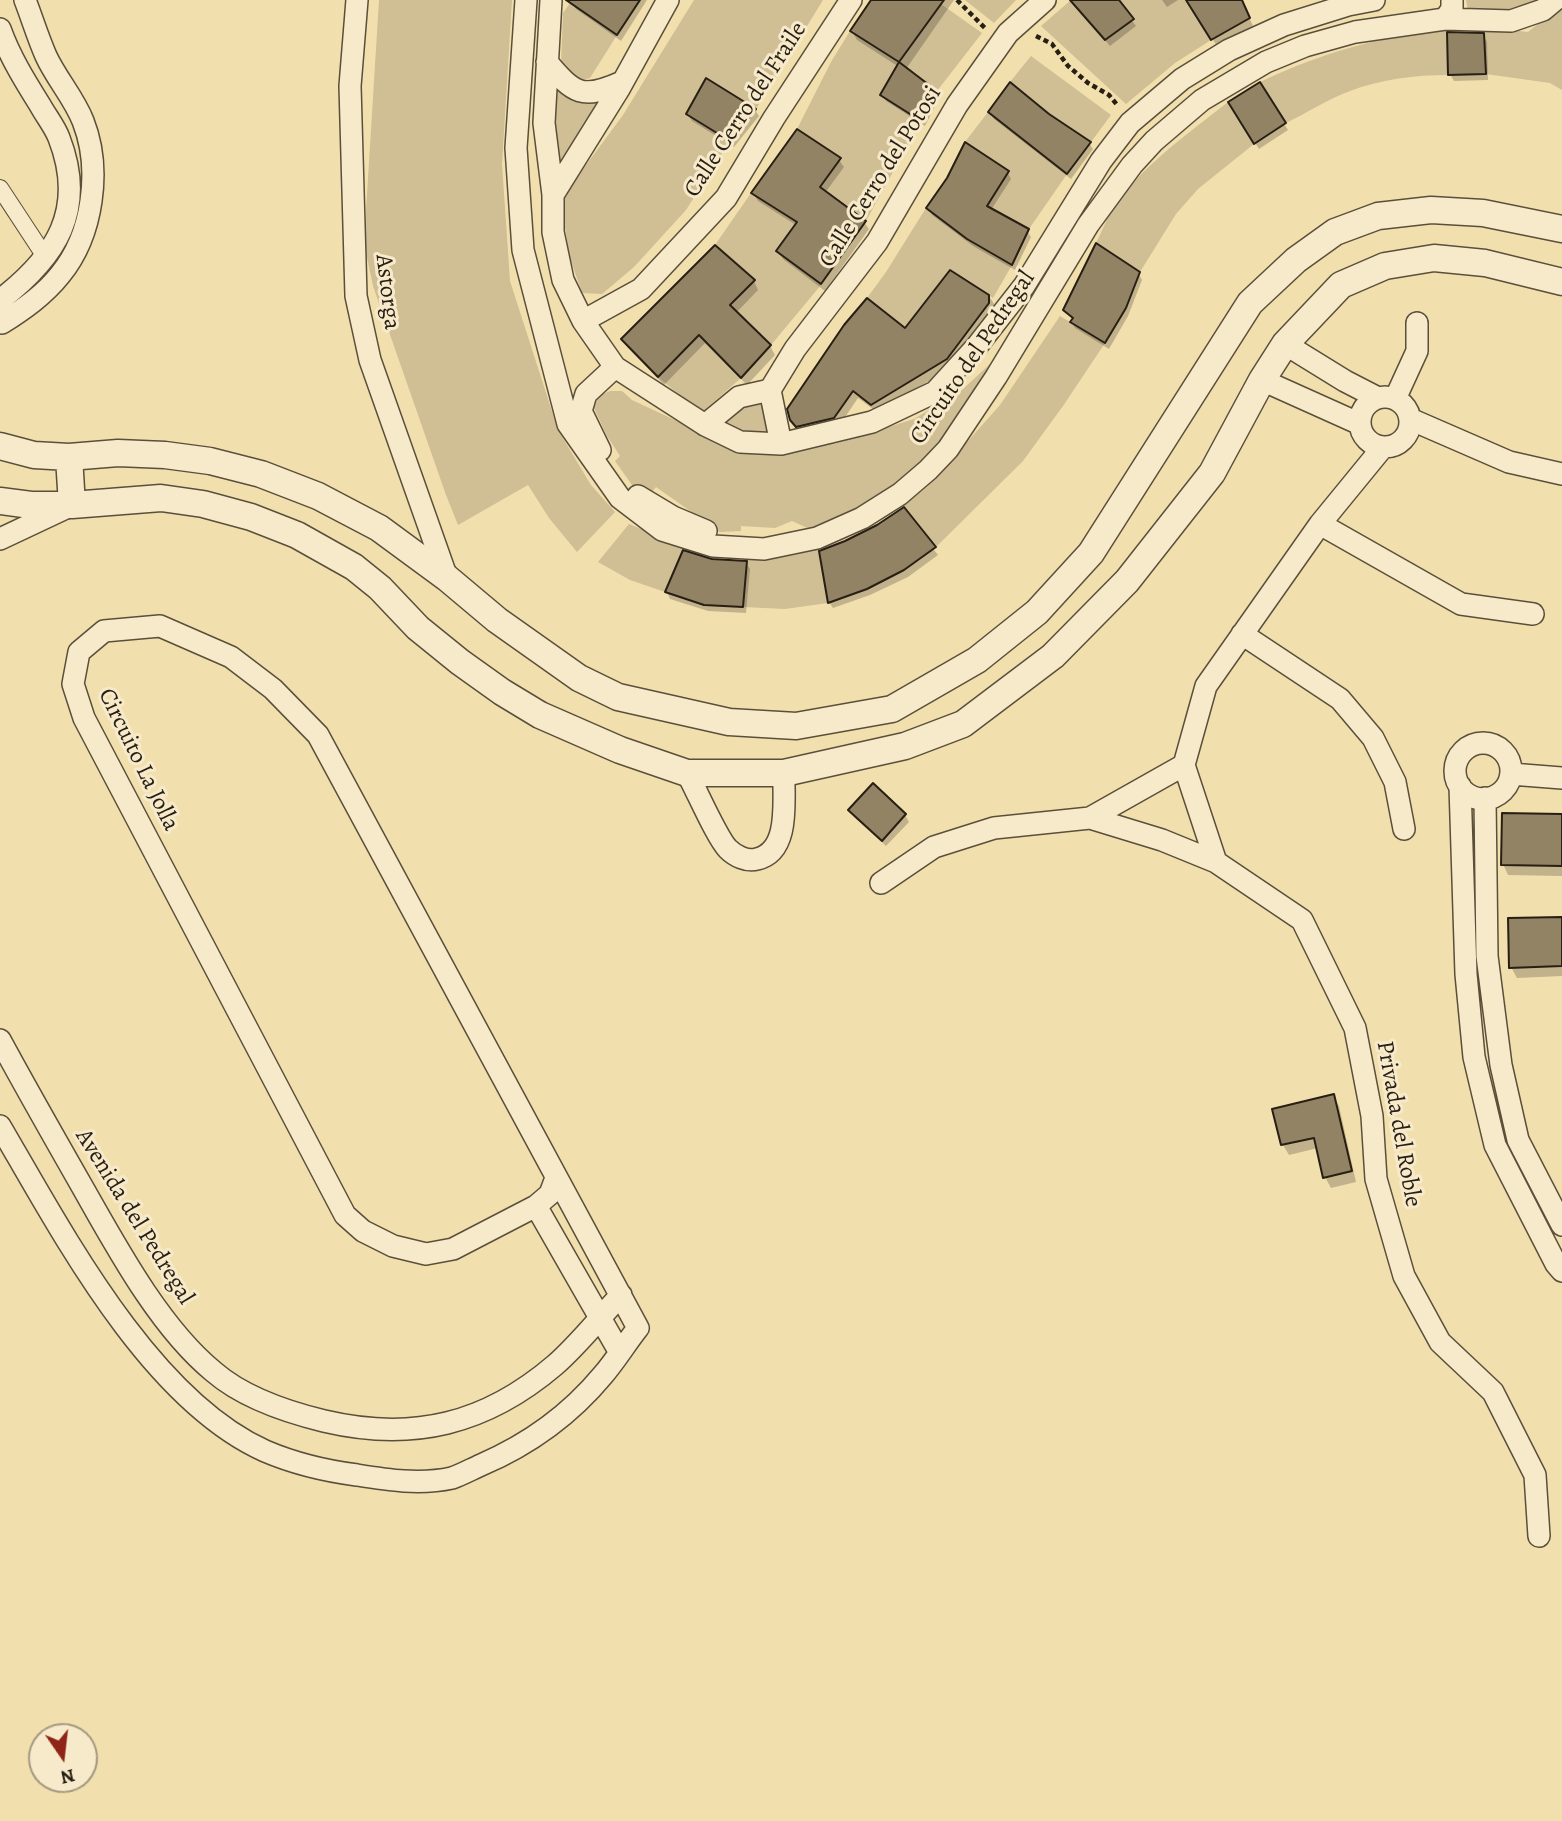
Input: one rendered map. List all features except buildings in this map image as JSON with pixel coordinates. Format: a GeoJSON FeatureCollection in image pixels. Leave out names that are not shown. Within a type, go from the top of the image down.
{"type":"FeatureCollection","features":[{"type":"Feature","properties":{"kind":"street"},"geometry":{"type":"LineString","coordinates":[[1,321],[44,293],[62,274],[81,236],[93,194],[94,178],[83,121],[46,56],[25,0]]}},
{"type":"Feature","properties":{"kind":"street","name":"Astorga"},"geometry":{"type":"LineString","coordinates":[[357,0],[350,86],[356,296],[370,360],[447,578]]}},
{"type":"Feature","properties":{"kind":"street","name":"Circuito del Pedregal"},"geometry":{"type":"LineString","coordinates":[[526,0],[516,148],[523,250],[568,424],[620,498],[662,530],[713,547],[764,549],[817,538],[862,518],[900,494],[928,470],[948,449],[976,408],[1088,225],[1132,165],[1154,141],[1202,100],[1266,61],[1305,46],[1448,9],[1468,10],[1511,21],[1544,10],[1555,0]]}},
{"type":"Feature","properties":{"kind":"street","name":"Circuito del Pedregal"},"geometry":{"type":"LineString","coordinates":[[551,0],[544,123],[553,232],[563,280],[583,321],[615,367],[705,425],[740,443],[782,444],[872,422],[935,392],[977,346],[1024,286],[1101,161],[1130,122],[1182,79],[1229,50],[1284,25],[1348,5],[1374,0]]}},
{"type":"Feature","properties":{"kind":"street"},"geometry":{"type":"LineString","coordinates":[[552,195],[621,86],[668,0]]}},
{"type":"Feature","properties":{"kind":"street","name":"Calle Cerro del Fraile"},"geometry":{"type":"LineString","coordinates":[[583,321],[641,289],[726,198],[774,118],[851,0]]}},
{"type":"Feature","properties":{"kind":"street","name":"Calle Cerro del Potosi"},"geometry":{"type":"LineString","coordinates":[[770,390],[795,349],[877,242],[957,105],[1008,33],[1045,0]]}},
{"type":"Feature","properties":{"kind":"street"},"geometry":{"type":"LineString","coordinates":[[0,29],[9,52],[58,136],[67,168],[69,188],[68,206],[62,226],[46,258],[26,280],[0,300]]}},
{"type":"Feature","properties":{"kind":"street"},"geometry":{"type":"LineString","coordinates":[[547,61],[566,85],[582,92],[621,86]]}},
{"type":"Feature","properties":{"kind":"street"},"geometry":{"type":"LineString","coordinates":[[0,188],[46,258]]}},
{"type":"Feature","properties":{"kind":"street"},"geometry":{"type":"LineString","coordinates":[[0,446],[34,455],[69,457],[118,453],[164,455],[210,461],[261,474],[318,496],[379,527],[447,578],[496,620],[579,678],[618,698],[729,722],[796,726],[892,709],[977,660],[1037,612],[1091,553],[1250,303],[1296,260],[1335,232],[1378,216],[1431,210],[1483,214],[1562,229]]}},
{"type":"Feature","properties":{"kind":"street"},"geometry":{"type":"LineString","coordinates":[[0,501],[31,505],[72,505],[162,498],[202,504],[251,517],[297,535],[354,567],[380,588],[418,628],[502,692],[540,715],[620,750],[687,773],[784,773],[905,746],[963,724],[1053,656],[1127,581],[1212,474],[1262,380],[1285,344],[1341,285],[1385,266],[1434,258],[1485,263],[1562,282]]}},
{"type":"Feature","properties":{"kind":"street"},"geometry":{"type":"LineString","coordinates":[[1360,425],[1364,408],[1386,399],[1417,351],[1417,323]]}},
{"type":"Feature","properties":{"kind":"street"},"geometry":{"type":"LineString","coordinates":[[1216,862],[1184,765],[1206,687],[1320,524],[1384,447],[1400,442],[1406,436],[1410,419],[1407,411],[1345,381],[1285,344]]}},
{"type":"Feature","properties":{"kind":"street"},"geometry":{"type":"LineString","coordinates":[[615,367],[586,394],[580,411],[595,442],[629,489],[653,506],[690,525],[764,549]]}},
{"type":"Feature","properties":{"kind":"street"},"geometry":{"type":"LineString","coordinates":[[1262,380],[1360,425],[1368,440],[1384,447]]}},
{"type":"Feature","properties":{"kind":"street"},"geometry":{"type":"LineString","coordinates":[[705,425],[739,397],[770,390],[782,444]]}},
{"type":"Feature","properties":{"kind":"street"},"geometry":{"type":"LineString","coordinates":[[1410,419],[1509,462],[1562,474]]}},
{"type":"Feature","properties":{"kind":"street"},"geometry":{"type":"LineString","coordinates":[[69,457],[72,505]]}},
{"type":"Feature","properties":{"kind":"street"},"geometry":{"type":"LineString","coordinates":[[0,539],[72,505]]}},
{"type":"Feature","properties":{"kind":"street"},"geometry":{"type":"LineString","coordinates":[[1320,524],[1461,604],[1533,614]]}},
{"type":"Feature","properties":{"kind":"street","name":"Circuito La Jolla"},"geometry":{"type":"LineString","coordinates":[[556,1178],[550,1194],[536,1206],[453,1249],[426,1254],[393,1246],[363,1231],[345,1215],[84,718],[73,684],[79,652],[104,631],[160,626],[231,657],[273,689],[318,735],[638,1328],[619,1351]]}},
{"type":"Feature","properties":{"kind":"street"},"geometry":{"type":"LineString","coordinates":[[1242,634],[1340,699],[1373,738],[1395,782],[1404,829]]}},
{"type":"Feature","properties":{"kind":"street"},"geometry":{"type":"LineString","coordinates":[[892,709],[905,746]]}},
{"type":"Feature","properties":{"kind":"street"},"geometry":{"type":"LineString","coordinates":[[1460,786],[1475,797],[1485,799],[1503,791],[1511,774],[1511,764],[1500,748],[1482,743],[1464,750],[1455,767],[1460,786],[1466,974],[1474,1057],[1495,1144],[1562,1271]]}},
{"type":"Feature","properties":{"kind":"street","name":"Privada del Roble"},"geometry":{"type":"LineString","coordinates":[[1090,818],[1184,765]]}},
{"type":"Feature","properties":{"kind":"street"},"geometry":{"type":"LineString","coordinates":[[687,773],[726,848],[748,860],[759,859],[774,849],[782,828],[784,773]]}},
{"type":"Feature","properties":{"kind":"street"},"geometry":{"type":"LineString","coordinates":[[1511,774],[1562,778]]}},
{"type":"Feature","properties":{"kind":"street"},"geometry":{"type":"LineString","coordinates":[[1485,799],[1487,956],[1501,1065],[1518,1140],[1562,1225]]}},
{"type":"Feature","properties":{"kind":"street","name":"Privada del Roble"},"geometry":{"type":"LineString","coordinates":[[881,883],[934,848],[994,828],[1090,818],[1162,840],[1216,862],[1302,920],[1355,1028],[1372,1116],[1376,1179],[1404,1276],[1440,1342],[1493,1392],[1535,1475],[1539,1536]]}},
{"type":"Feature","properties":{"kind":"street","name":"Avenida del Pedregal"},"geometry":{"type":"LineString","coordinates":[[0,1040],[108,1231],[175,1332],[214,1372],[242,1390],[292,1413],[331,1423],[373,1429],[411,1430],[480,1413],[512,1396],[556,1364],[621,1296]]}},
{"type":"Feature","properties":{"kind":"street"},"geometry":{"type":"LineString","coordinates":[[0,1126],[75,1251],[135,1340],[177,1388],[217,1422],[263,1450],[299,1463],[400,1482],[452,1478],[539,1436],[564,1417],[605,1374],[619,1351],[536,1206]]}},
{"type":"Feature","properties":{"kind":"street"},"geometry":{"type":"LineString","coordinates":[[75,1251],[108,1231]]}},
{"type":"Feature","properties":{"kind":"path"},"geometry":{"type":"LineString","coordinates":[[957,0],[987,30],[1033,35],[1052,44],[1068,65],[1088,83],[1109,95],[1130,122]]}},
{"type":"Feature","properties":{"kind":"shaded area"},"geometry":{"type":"Polygon","coordinates":[[[379,0],[512,0],[502,164],[510,281],[558,430],[591,485],[615,512],[577,552],[549,518],[528,485],[458,525],[446,495],[373,286],[364,243],[379,0]]]}},
{"type":"Feature","properties":{"kind":"shaded area"},"geometry":{"type":"Polygon","coordinates":[[[566,0],[617,35],[590,78],[578,81],[561,64],[563,13],[570,3],[566,0]]]}},
{"type":"Feature","properties":{"kind":"shaded area"},"geometry":{"type":"Polygon","coordinates":[[[694,0],[823,0],[756,109],[706,79],[686,114],[730,141],[686,210],[634,267],[602,294],[582,293],[569,255],[561,199],[623,115],[694,0]]]}},
{"type":"Feature","properties":{"kind":"shaded area"},"geometry":{"type":"Polygon","coordinates":[[[965,0],[1016,0],[994,23],[965,0]]]}},
{"type":"Feature","properties":{"kind":"shaded area"},"geometry":{"type":"Polygon","coordinates":[[[1071,0],[1106,40],[1133,19],[1119,0],[1186,0],[1211,40],[1175,63],[1126,104],[1041,26],[1071,0]]]}},
{"type":"Feature","properties":{"kind":"shaded area"},"geometry":{"type":"Polygon","coordinates":[[[1466,0],[1545,0],[1533,11],[1468,10],[1466,0]]]}},
{"type":"Feature","properties":{"kind":"shaded area"},"geometry":{"type":"Polygon","coordinates":[[[1562,1],[1562,90],[1550,83],[1486,74],[1484,27],[1528,32],[1552,13],[1562,1]]]}},
{"type":"Feature","properties":{"kind":"shaded area"},"geometry":{"type":"Polygon","coordinates":[[[941,4],[982,33],[937,91],[900,63],[921,121],[866,221],[820,187],[840,158],[797,129],[850,31],[899,62],[941,4]]]}},
{"type":"Feature","properties":{"kind":"shaded area"},"geometry":{"type":"Polygon","coordinates":[[[1447,26],[1448,75],[1399,78],[1374,83],[1334,98],[1286,123],[1260,82],[1352,47],[1447,26]]]}},
{"type":"Feature","properties":{"kind":"shaded area"},"geometry":{"type":"Polygon","coordinates":[[[1031,56],[1111,115],[1091,142],[1049,114],[1010,82],[1031,56]]]}},
{"type":"Feature","properties":{"kind":"shaded area"},"geometry":{"type":"Polygon","coordinates":[[[549,68],[563,87],[610,88],[553,194],[549,68]]]}},
{"type":"Feature","properties":{"kind":"shaded area"},"geometry":{"type":"Polygon","coordinates":[[[1228,102],[1254,144],[1198,189],[1176,214],[1140,272],[1096,243],[1124,193],[1151,164],[1228,102]]]}},
{"type":"Feature","properties":{"kind":"shaded area"},"geometry":{"type":"Polygon","coordinates":[[[988,112],[1067,174],[1029,229],[987,206],[1009,171],[965,142],[988,112]]]}},
{"type":"Feature","properties":{"kind":"shaded area"},"geometry":{"type":"Polygon","coordinates":[[[751,193],[797,222],[776,251],[821,285],[771,345],[731,306],[755,280],[715,245],[751,193]]]}},
{"type":"Feature","properties":{"kind":"shaded area"},"geometry":{"type":"Polygon","coordinates":[[[926,208],[968,240],[1012,265],[993,298],[950,270],[924,303],[966,334],[946,360],[867,298],[926,208]]]}},
{"type":"Feature","properties":{"kind":"shaded area"},"geometry":{"type":"Polygon","coordinates":[[[1060,316],[1105,343],[1023,461],[936,547],[903,506],[927,487],[1000,405],[1060,316]]]}},
{"type":"Feature","properties":{"kind":"shaded area"},"geometry":{"type":"Polygon","coordinates":[[[699,336],[741,378],[701,413],[658,377],[699,336]]]}},
{"type":"Feature","properties":{"kind":"shaded area"},"geometry":{"type":"Polygon","coordinates":[[[1005,350],[955,430],[913,474],[860,511],[814,531],[792,521],[775,528],[741,526],[741,531],[721,532],[698,527],[700,518],[656,487],[648,497],[632,485],[615,461],[620,456],[594,408],[599,396],[610,391],[622,391],[632,400],[707,435],[801,448],[837,443],[914,419],[962,390],[1005,350]]]}},
{"type":"Feature","properties":{"kind":"shaded area"},"geometry":{"type":"Polygon","coordinates":[[[770,390],[778,444],[706,426],[770,390]]]}},
{"type":"Feature","properties":{"kind":"shaded area"},"geometry":{"type":"Polygon","coordinates":[[[629,524],[684,547],[665,592],[630,580],[598,562],[629,524]]]}},
{"type":"Feature","properties":{"kind":"shaded area"},"geometry":{"type":"Polygon","coordinates":[[[818,549],[828,603],[785,609],[743,607],[747,557],[818,549]]]}}]}
